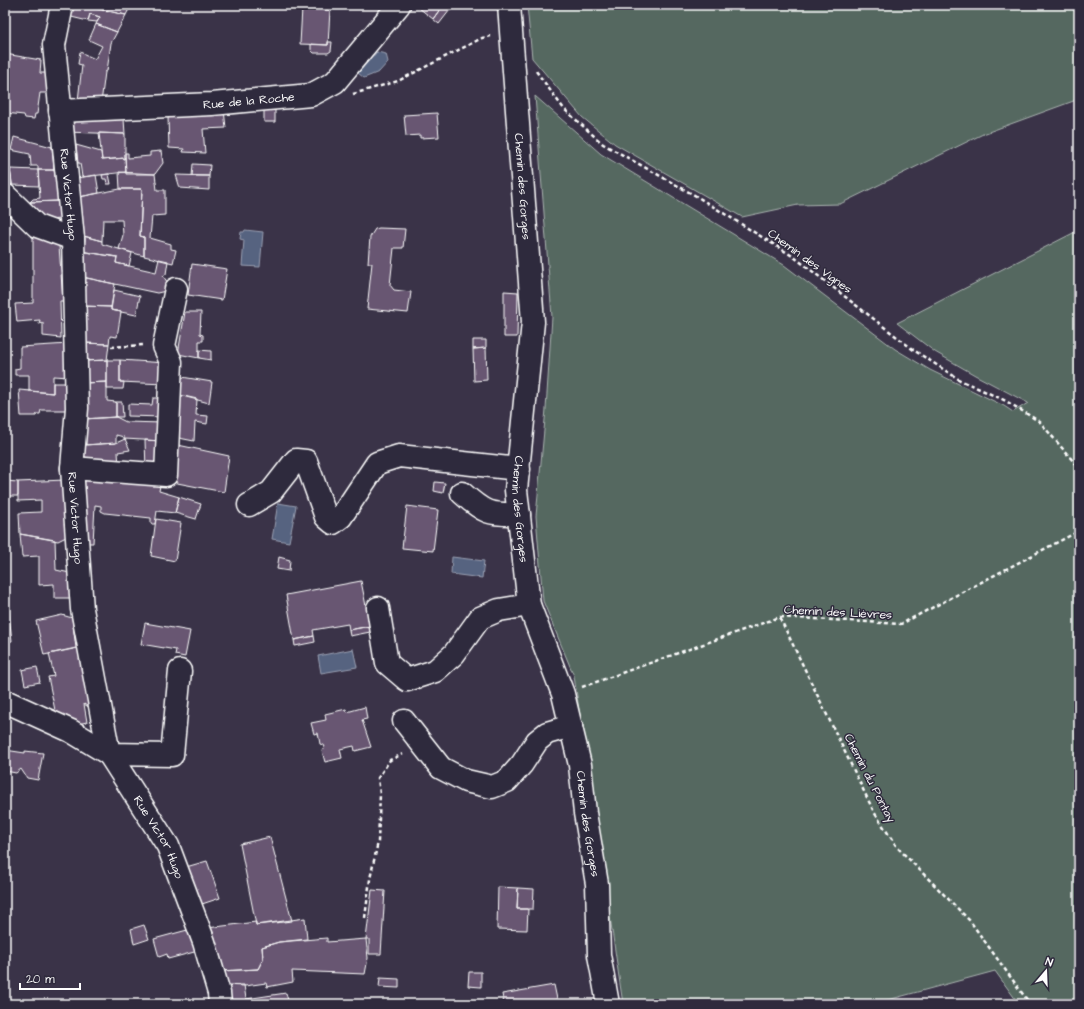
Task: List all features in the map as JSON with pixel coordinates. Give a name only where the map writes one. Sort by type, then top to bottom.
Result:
[{"type":"street","name":"Rue Victor Hugo","points":[[62,5],[54,45],[73,239],[77,408],[72,468],[82,609],[109,754],[168,846],[204,942],[219,992],[220,1004]]},
{"type":"street","name":"Rue de la Roche","points":[[60,111],[212,104],[311,94],[336,82],[399,5]]},
{"type":"street","name":"Chemin des Gorges","points":[[509,5],[533,322],[516,490],[529,606],[563,694],[580,765],[585,813],[597,884],[599,955],[608,1004]]},
{"type":"street","points":[[5,195],[37,226],[73,239]]},
{"type":"street","points":[[72,468],[166,476],[168,354],[176,290]]},
{"type":"street","points":[[249,505],[271,492],[296,460],[306,461],[326,517],[333,523],[341,517],[377,463],[399,456],[518,469]]},
{"type":"street","points":[[462,493],[479,509],[497,515],[519,514]]},
{"type":"street","points":[[378,608],[387,663],[407,680],[435,672],[454,654],[480,618],[499,610],[529,606]]},
{"type":"street","points":[[5,701],[71,731],[109,754],[172,755],[180,671]]},
{"type":"street","points":[[404,721],[441,768],[466,780],[492,787],[507,781],[522,764],[537,741],[547,733],[571,726]]},
{"type":"path","points":[[348,96],[398,81],[482,38],[511,43]]},
{"type":"path","name":"Chemin des Vignes","points":[[511,43],[527,61],[564,109],[603,144],[696,196],[794,258],[915,351],[947,372],[960,380],[1006,401],[1040,422],[1079,468]]},
{"type":"path","points":[[111,346],[135,345],[168,354]]},
{"type":"path","name":"Chemin des Lièvres","points":[[563,694],[780,617],[901,624],[1079,531]]},
{"type":"path","name":"Chemin du Pontay","points":[[780,617],[874,812],[897,847],[970,921],[1030,1004]]},
{"type":"path","points":[[366,918],[370,879],[378,842],[380,794],[378,778],[390,760],[422,744]]},
{"type":"green space","points":[[527,5],[1079,5],[1079,99],[983,134],[840,204],[798,205],[742,217],[615,144],[582,117],[532,58]]},
{"type":"green space","points":[[535,96],[601,154],[784,265],[895,349],[930,370],[1004,406],[1013,412],[1028,403],[935,352],[897,323],[1079,230],[1079,1004],[1019,1004],[995,971],[873,1004],[623,1004],[574,676],[543,601],[536,516],[546,409],[552,317]]},
{"type":"water","points":[[377,52],[386,54],[388,62],[379,72],[364,78],[358,73]]},
{"type":"water","points":[[245,230],[263,232],[260,267],[242,266],[244,240],[240,239],[241,232],[244,232]]},
{"type":"water","points":[[278,503],[296,506],[289,542],[272,539]]},
{"type":"water","points":[[452,557],[484,561],[482,578],[451,574]]},
{"type":"water","points":[[353,649],[357,667],[321,673],[318,656]]},
{"type":"building","points":[[69,5],[81,5],[126,15],[117,32],[96,24],[100,17],[90,14],[88,21],[67,16]]},
{"type":"building","points":[[81,5],[131,5],[126,15]]},
{"type":"building","points":[[421,5],[443,5],[433,19],[419,8]]},
{"type":"building","points":[[443,5],[453,6],[439,24],[433,19]]},
{"type":"building","points":[[302,8],[330,10],[328,45],[300,44]]},
{"type":"building","points":[[90,14],[100,17],[97,22],[88,21]]},
{"type":"building","points":[[96,24],[117,32],[111,43],[101,103],[78,101],[82,65],[78,64],[80,52],[95,59],[102,46],[89,40]]},
{"type":"building","points":[[328,42],[332,42],[331,51],[328,53],[314,53],[311,50],[311,44],[328,45]]},
{"type":"building","points":[[5,54],[41,60],[40,73],[48,73],[49,93],[40,93],[37,114],[35,114],[34,119],[25,118],[24,115],[5,113]]},
{"type":"building","points":[[264,108],[275,108],[275,122],[264,122]]},
{"type":"building","points":[[224,110],[226,128],[203,129],[205,153],[183,152],[184,149],[169,148],[168,117],[201,116],[201,113]]},
{"type":"building","points":[[437,113],[439,137],[420,138],[420,135],[406,136],[404,115]]},
{"type":"building","points":[[86,117],[124,119],[125,134],[65,132],[70,118],[86,121]]},
{"type":"building","points":[[99,133],[125,134],[125,158],[102,160]]},
{"type":"building","points":[[14,137],[52,147],[54,170],[38,170],[38,166],[31,166],[30,154],[11,150]]},
{"type":"building","points":[[76,145],[101,152],[102,160],[125,158],[126,172],[82,177],[80,163],[78,163]]},
{"type":"building","points":[[161,151],[163,163],[155,174],[126,174],[125,153],[128,153],[128,158],[150,156],[150,152]]},
{"type":"building","points":[[193,164],[210,165],[209,176],[192,176]]},
{"type":"building","points":[[5,169],[10,169],[13,189],[5,185]]},
{"type":"building","points":[[10,169],[38,170],[39,186],[12,185]]},
{"type":"building","points":[[38,170],[54,170],[59,201],[30,202],[33,199],[40,198]]},
{"type":"building","points":[[119,172],[155,174],[157,190],[165,190],[165,215],[152,216],[150,238],[171,244],[171,249],[176,250],[173,263],[144,256],[144,237],[140,236],[142,189],[120,189]]},
{"type":"building","points":[[109,174],[111,184],[107,184],[106,179],[103,179],[102,175]]},
{"type":"building","points":[[96,175],[99,193],[74,198],[70,179]]},
{"type":"building","points":[[176,175],[209,176],[209,190],[180,188]]},
{"type":"building","points":[[120,189],[142,189],[140,236],[144,237],[144,256],[119,249],[123,235],[122,220],[103,220],[102,241],[80,235],[74,198]]},
{"type":"building","points":[[59,201],[62,219],[45,220],[30,207],[30,202]]},
{"type":"building","points":[[375,229],[405,229],[403,248],[394,248],[390,285],[394,290],[411,292],[408,313],[367,309],[372,263],[368,263],[370,237]]},
{"type":"building","points":[[33,235],[55,243],[59,246],[63,301],[60,301],[61,338],[43,336],[43,323],[39,324],[40,320],[17,322],[15,304],[33,303]]},
{"type":"building","points":[[80,235],[102,241],[102,244],[132,253],[129,266],[116,263],[117,257],[80,251]]},
{"type":"building","points":[[80,251],[117,257],[116,263],[156,272],[159,259],[168,261],[166,274],[163,276],[168,283],[166,291],[157,293],[82,277]]},
{"type":"building","points":[[192,264],[227,269],[222,300],[188,295]]},
{"type":"building","points":[[82,277],[115,284],[111,307],[83,306]]},
{"type":"building","points":[[114,290],[140,296],[136,315],[111,310]]},
{"type":"building","points":[[504,291],[518,292],[517,337],[504,337]]},
{"type":"building","points":[[83,306],[111,307],[111,310],[121,312],[117,337],[110,336],[109,344],[83,343]]},
{"type":"building","points":[[185,312],[201,312],[200,334],[203,335],[203,341],[199,341],[199,358],[178,354]]},
{"type":"building","points":[[473,340],[486,340],[486,348],[473,349]]},
{"type":"building","points":[[83,343],[109,344],[107,360],[83,361]]},
{"type":"building","points":[[69,344],[70,377],[53,376],[53,393],[29,391],[29,375],[15,375],[15,369],[20,368],[20,347]]},
{"type":"building","points":[[486,348],[487,380],[474,381],[473,349]]},
{"type":"building","points":[[199,350],[211,351],[211,360],[199,358]]},
{"type":"building","points":[[107,360],[107,382],[83,383],[83,361]]},
{"type":"building","points":[[107,360],[120,360],[120,382],[124,382],[123,389],[107,389]]},
{"type":"building","points":[[120,360],[166,363],[164,384],[120,382]]},
{"type":"building","points":[[176,376],[212,382],[209,403],[175,394]]},
{"type":"building","points":[[107,382],[107,401],[116,402],[116,417],[84,419],[83,383]]},
{"type":"building","points":[[53,383],[70,383],[68,410],[41,410],[40,414],[37,414],[36,416],[21,416],[19,390],[53,393]]},
{"type":"building","points":[[175,394],[197,399],[196,415],[208,416],[207,424],[195,422],[194,441],[179,438],[174,430]]},
{"type":"building","points":[[153,398],[164,398],[163,417],[128,416],[128,404],[152,405]]},
{"type":"building","points":[[116,402],[122,402],[123,417],[116,417]]},
{"type":"building","points":[[116,417],[126,422],[163,423],[162,441],[124,439],[124,437],[116,435],[116,443],[84,445],[84,419]]},
{"type":"building","points":[[125,439],[130,450],[118,452],[119,467],[84,464],[84,445],[116,443]]},
{"type":"building","points":[[145,440],[162,441],[161,465],[146,470]]},
{"type":"building","points":[[178,445],[229,456],[224,492],[172,482]]},
{"type":"building","points":[[78,472],[161,480],[159,491],[179,497],[175,513],[157,511],[155,524],[151,524],[151,518],[105,513],[101,511],[101,506],[95,505],[93,543],[81,543]]},
{"type":"building","points":[[65,480],[68,536],[58,541],[20,534],[19,513],[41,512],[41,500],[18,501],[18,482]]},
{"type":"building","points":[[5,481],[18,482],[18,496],[5,496]]},
{"type":"building","points":[[435,482],[445,483],[443,493],[434,491]]},
{"type":"building","points":[[179,497],[201,504],[196,519],[175,513]]},
{"type":"building","points":[[407,506],[438,510],[433,551],[402,548]]},
{"type":"building","points":[[156,519],[181,523],[175,561],[151,556]]},
{"type":"building","points":[[20,534],[55,540],[56,570],[70,573],[71,598],[54,598],[54,584],[39,585],[39,556],[22,557]]},
{"type":"building","points":[[279,557],[290,560],[289,571],[277,569]]},
{"type":"building","points":[[361,581],[370,626],[349,630],[348,624],[313,630],[314,636],[294,640],[286,595]]},
{"type":"building","points":[[8,605],[12,641],[5,642],[5,606]]},
{"type":"building","points":[[62,615],[72,618],[76,648],[44,655],[36,621]]},
{"type":"building","points":[[145,623],[190,631],[185,657],[175,655],[176,650],[141,644]]},
{"type":"building","points":[[370,626],[370,632],[350,636],[349,630]]},
{"type":"building","points":[[314,636],[315,642],[295,646],[294,640]]},
{"type":"building","points":[[78,648],[93,710],[84,704],[87,722],[73,725],[56,715],[48,677],[54,676],[49,654]]},
{"type":"building","points":[[37,667],[40,682],[25,685],[22,670]]},
{"type":"building","points":[[365,707],[367,719],[362,720],[371,747],[355,751],[354,746],[340,749],[342,758],[325,762],[322,751],[325,746],[320,744],[318,733],[314,734],[311,723],[326,720],[325,714],[346,709],[347,712]]},
{"type":"building","points":[[5,750],[25,753],[25,751],[43,753],[38,780],[27,778],[21,769],[16,773],[5,771]]},
{"type":"building","points":[[270,837],[292,921],[256,925],[240,844]]},
{"type":"building","points":[[207,861],[220,898],[199,905],[186,867]]},
{"type":"building","points":[[498,887],[518,888],[517,909],[528,909],[527,930],[497,929]]},
{"type":"building","points":[[518,888],[534,889],[533,909],[517,909]]},
{"type":"building","points":[[372,890],[385,891],[381,954],[369,954],[369,939],[366,939]]},
{"type":"building","points":[[305,918],[307,939],[279,942],[262,947],[263,959],[258,969],[221,971],[207,928],[256,922],[256,925]]},
{"type":"building","points":[[144,925],[149,939],[134,944],[131,929]]},
{"type":"building","points":[[191,929],[198,951],[168,959],[167,954],[159,957],[154,939]]},
{"type":"building","points":[[327,938],[327,942],[366,939],[368,958],[365,974],[292,971],[293,982],[267,987],[266,983],[245,986],[223,985],[221,971],[258,969],[263,959],[262,947],[279,942]]},
{"type":"building","points":[[469,972],[481,972],[481,987],[468,986]]},
{"type":"building","points":[[380,978],[399,979],[399,988],[379,987]]},
{"type":"building","points":[[223,985],[244,985],[246,999],[286,993],[289,1004],[226,1004]]},
{"type":"building","points":[[554,985],[558,1004],[504,1004],[502,994]]}]
